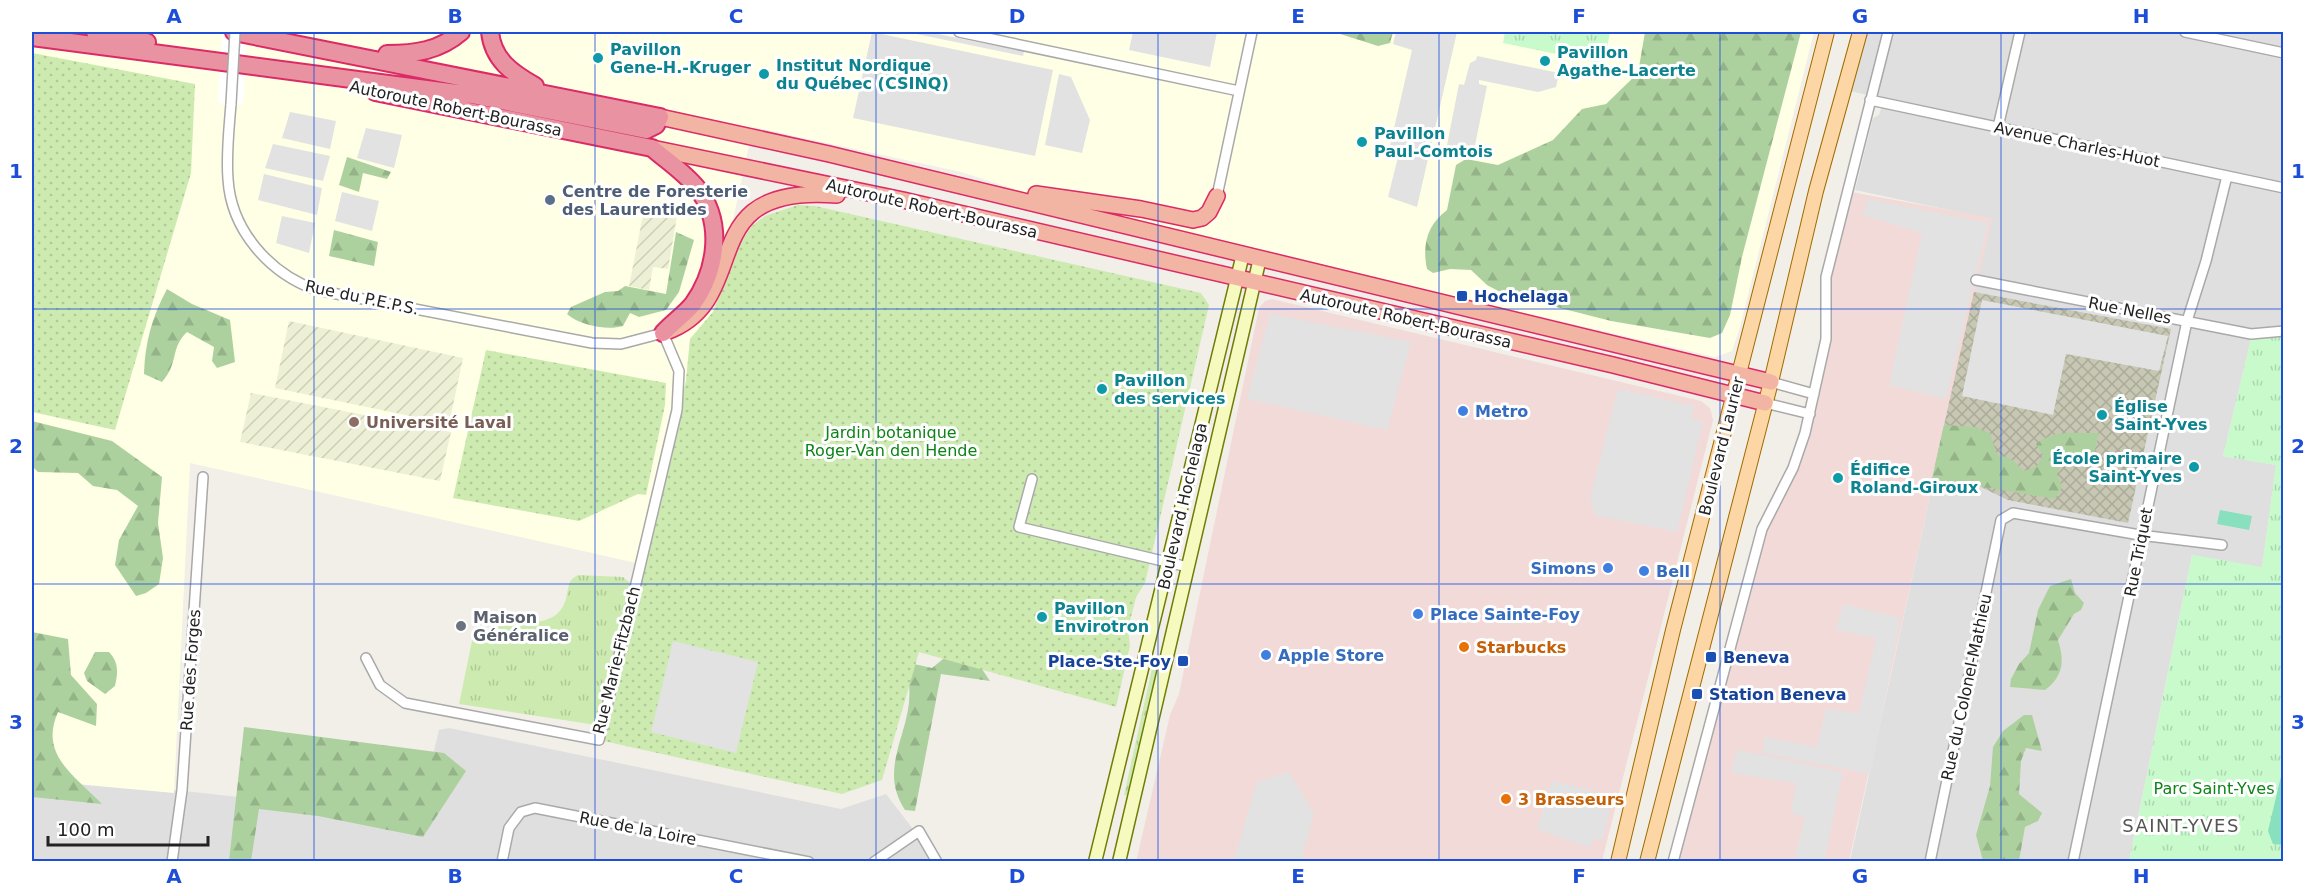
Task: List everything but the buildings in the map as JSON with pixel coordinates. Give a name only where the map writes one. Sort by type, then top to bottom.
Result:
[{"type":"highway","name":"Autoroute Robert-Bourassa","points":[[95,32],[402,98],[903,200],[1613,365],[1765,403]]},
{"type":"highway","name":"Autoroute Robert-Bourassa","points":[[235,32],[660,117],[897,170],[1771,382]]},
{"type":"highway","points":[[334,50],[382,54],[421,52],[440,46],[461,32]]},
{"type":"highway","points":[[490,32],[495,52],[506,67],[549,94]]},
{"type":"highway","points":[[32,37],[472,95],[646,130],[656,125],[660,117]]},
{"type":"highway","points":[[652,148],[697,188],[710,210],[714,226],[714,252],[707,277],[691,306],[663,333]]},
{"type":"highway","points":[[897,170],[980,182],[1074,201],[1142,209],[1193,220],[1202,218],[1209,212],[1217,196]]},
{"type":"highway","points":[[663,333],[684,325],[697,313],[713,289],[734,235],[754,210],[792,194],[813,193],[903,200]]},
{"type":"main road","name":"Boulevard Laurier","points":[[1618,861],[1673,630],[1827,32]]},
{"type":"main road","name":"Boulevard Laurier","points":[[1647,861],[1771,382],[1816,191],[1860,32]]},
{"type":"main road","name":"Boulevard Hochelaga","points":[[1095,861],[1242,254]]},
{"type":"main road","name":"Boulevard Hochelaga","points":[[1119,861],[1260,258]]},
{"type":"street","name":"Rue du P.E.P.S.","points":[[235,32],[228,179],[239,221],[265,258],[301,285],[316,290],[592,343],[621,344],[663,333]]},
{"type":"street","points":[[959,32],[1239,91]]},
{"type":"street","points":[[1217,196],[1252,32]]},
{"type":"street","points":[[1673,861],[1762,529],[1793,468],[1810,414],[1826,339],[1826,277],[1888,32]]},
{"type":"street","points":[[1998,127],[2020,32]]},
{"type":"street","points":[[2184,32],[2283,53]]},
{"type":"street","name":"Avenue Charles-Huot","points":[[1870,100],[2283,188]]},
{"type":"street","name":"Rue Triquet","points":[[2074,861],[2140,535],[2187,321],[2206,261],[2227,176]]},
{"type":"street","name":"Rue Nelles","points":[[1976,280],[2251,334],[2283,331]]},
{"type":"street","name":"Rue Marie-Fitzbach","points":[[366,658],[380,685],[405,703],[599,740],[677,410],[679,371],[663,333]]},
{"type":"street","name":"Boulevard Laurier","points":[[1771,382],[1814,394]]},
{"type":"street","name":"Boulevard Laurier","points":[[1765,403],[1810,414]]},
{"type":"street","name":"Rue des Forges","points":[[172,861],[182,790],[203,477]]},
{"type":"street","points":[[1032,479],[1019,527],[1188,567]]},
{"type":"street","name":"Rue du Colonel-Mathieu","points":[[1930,861],[2001,520],[2013,513],[2140,535]]},
{"type":"street","points":[[2140,535],[2222,545]]},
{"type":"street","name":"Rue de la Loire","points":[[502,861],[509,828],[520,812],[535,808],[809,861]]},
{"type":"street","points":[[874,861],[919,831],[938,861]]},
{"type":"shaded area","name":"Université Laval","points":[[32,32],[1814,32],[1740,327],[1732,351],[1715,357],[1088,212],[961,172],[753,127],[713,312],[690,339],[686,381],[641,564],[190,463],[174,793],[32,780]]},
{"type":"shaded area","points":[[872,32],[1053,70],[1035,156],[853,118]]},
{"type":"shaded area","points":[[907,32],[928,32],[1024,51],[1023,56]]},
{"type":"shaded area","points":[[1133,32],[1217,32],[1210,67],[1129,50]]},
{"type":"shaded area","points":[[1396,32],[1457,32],[1417,207],[1388,197],[1399,153],[1389,150],[1412,50],[1393,44]]},
{"type":"shaded area","points":[[1860,32],[2283,32],[2283,337],[2251,339],[2223,456],[2276,465],[2262,568],[2192,555],[2129,861],[1850,861],[1991,219],[1855,190],[1873,118],[1879,115],[1884,99],[1846,90]]},
{"type":"shaded area","points":[[1477,56],[1559,73],[1556,87],[1538,92],[1479,80],[1479,84],[1487,86],[1473,155],[1446,150],[1459,84],[1464,85],[1470,63],[1476,60]]},
{"type":"shaded area","points":[[1059,74],[1071,77],[1090,120],[1082,153],[1045,145]]},
{"type":"shaded area","points":[[290,112],[336,121],[330,149],[282,138]]},
{"type":"shaded area","points":[[366,128],[402,135],[394,168],[357,158]]},
{"type":"shaded area","points":[[273,144],[330,156],[323,181],[265,168]]},
{"type":"shaded area","points":[[264,174],[322,188],[317,215],[258,200]]},
{"type":"shaded area","points":[[1846,191],[1992,218],[1849,861],[1673,862],[1762,529],[1786,482],[1823,357],[1825,292]]},
{"type":"shaded area","points":[[342,192],[379,201],[372,231],[335,221]]},
{"type":"shaded area","points":[[1868,199],[1988,223],[1946,399],[1889,385],[1922,233],[1863,215]]},
{"type":"shaded area","points":[[644,210],[677,216],[668,269],[653,267],[649,290],[629,286]]},
{"type":"shaded area","points":[[282,216],[315,223],[309,253],[276,243]]},
{"type":"shaded area","points":[[1974,292],[2171,329],[2128,523],[2008,500],[1935,465]]},
{"type":"shaded area","points":[[1272,299],[1701,401],[1710,408],[1713,420],[1602,861],[1136,862],[1170,715],[1179,694],[1259,308],[1265,301]]},
{"type":"shaded area","points":[[1982,300],[2168,336],[2159,371],[2066,354],[2053,415],[1962,396]]},
{"type":"shaded area","points":[[1270,314],[1411,342],[1387,430],[1247,399]]},
{"type":"shaded area","points":[[289,321],[463,358],[449,424],[275,388]]},
{"type":"shaded area","points":[[1618,389],[1694,406],[1691,418],[1703,422],[1677,532],[1595,515],[1590,498]]},
{"type":"shaded area","points":[[251,393],[451,432],[440,481],[240,442]]},
{"type":"shaded area","points":[[1843,604],[1900,618],[1871,774],[1762,753],[1765,737],[1817,747],[1826,709],[1859,713],[1876,638],[1836,630]]},
{"type":"shaded area","points":[[673,641],[758,662],[736,753],[651,732]]},
{"type":"shaded area","points":[[449,728],[841,809],[886,794],[916,833],[931,861],[32,862],[32,774],[418,817],[439,730]]},
{"type":"shaded area","points":[[1737,750],[1843,772],[1824,861],[1795,857],[1805,817],[1791,813],[1796,783],[1731,773]]},
{"type":"shaded area","points":[[1289,772],[1314,814],[1301,861],[1234,861],[1257,782]]},
{"type":"shaded area","points":[[1552,781],[1605,794],[1602,808],[1610,810],[1602,841],[1593,839],[1590,848],[1537,829]]},
{"type":"green space","points":[[1334,32],[1393,32],[1390,43],[1378,46]]},
{"type":"green space","points":[[1505,32],[1610,32],[1604,64],[1503,43]]},
{"type":"green space","points":[[1645,32],[1801,32],[1742,257],[1730,315],[1722,333],[1710,338],[1611,321],[1502,293],[1487,285],[1471,270],[1450,269],[1433,273],[1427,269],[1425,252],[1428,236],[1435,222],[1447,210],[1456,165],[1466,159],[1498,165],[1553,140],[1582,109],[1606,104],[1638,73]]},
{"type":"green space","points":[[32,53],[195,84],[191,173],[115,430],[32,412]]},
{"type":"green space","points":[[347,157],[391,172],[387,179],[363,173],[359,192],[339,185]]},
{"type":"green space","name":"Jardin botanique Roger-Van den Hende","points":[[798,205],[815,206],[1201,293],[1209,305],[1145,583],[1136,597],[1128,629],[1130,646],[1116,707],[919,652],[882,780],[842,794],[599,740],[686,381],[690,339],[713,312],[741,242],[752,226],[765,216]]},
{"type":"green space","points":[[334,230],[378,242],[374,266],[329,256]]},
{"type":"green space","points":[[676,232],[694,240],[679,292],[666,310],[639,317],[630,313],[623,326],[609,328],[586,324],[567,314],[571,307],[605,292],[618,291],[625,286],[666,294]]},
{"type":"green space","points":[[167,289],[192,304],[230,320],[235,362],[217,368],[212,361],[214,347],[187,332],[178,344],[171,368],[162,382],[144,374],[150,330]]},
{"type":"green space","name":"Parc Saint-Yves","points":[[2283,337],[2283,861],[2129,862],[2192,555],[2262,567],[2276,465],[2223,456],[2251,339]]},
{"type":"green space","points":[[486,350],[666,383],[665,405],[646,495],[638,494],[579,521],[453,498]]},
{"type":"green space","points":[[32,421],[112,441],[162,477],[158,523],[163,558],[159,584],[146,593],[136,596],[115,565],[119,540],[138,506],[117,490],[93,486],[78,473],[38,472],[32,466]]},
{"type":"green space","points":[[1944,425],[1976,427],[1990,433],[1997,455],[2010,458],[2024,471],[2037,466],[2043,455],[2036,444],[2043,439],[2066,433],[2099,433],[2092,461],[2063,463],[2057,474],[2062,487],[2055,499],[1979,486],[1931,483]]},
{"type":"green space","points":[[2220,510],[2252,516],[2249,530],[2217,524]]},
{"type":"green space","points":[[578,575],[623,577],[630,583],[596,725],[459,704],[473,636],[486,638],[495,619],[538,622],[557,614],[563,606],[572,579]]},
{"type":"green space","points":[[2071,579],[2075,593],[2084,603],[2081,610],[2074,614],[2058,640],[2062,662],[2059,674],[2045,690],[2010,687],[2011,679],[2019,664],[2029,653],[2038,610],[2050,586]]},
{"type":"green space","points":[[32,632],[68,639],[71,675],[97,704],[96,726],[58,712],[53,727],[53,740],[62,763],[102,804],[32,797]]},
{"type":"green space","points":[[779,634],[932,668],[948,655],[980,666],[990,681],[941,674],[915,811],[905,810],[897,794],[894,778],[895,763],[909,702],[909,685]]},
{"type":"green space","points":[[95,652],[109,652],[116,664],[115,686],[105,694],[87,681],[84,673]]},
{"type":"green space","points":[[1153,664],[1160,666],[1130,796],[1124,795]]},
{"type":"green space","points":[[2024,715],[2032,715],[2042,751],[2026,748],[2021,761],[2019,794],[2042,813],[2038,821],[2025,827],[2019,861],[1983,861],[1976,835],[1990,786],[1993,747],[2003,731]]},
{"type":"green space","points":[[244,727],[444,753],[466,771],[423,837],[318,816],[259,809],[251,861],[229,861]]},
{"type":"green space","points":[[2283,768],[2283,845],[2273,844],[2268,831]]},
{"type":"pier","points":[[222,32],[247,32],[243,105],[218,103]]},
{"type":"place","name":"Pavillon Gene-H.-Kruger","points":[[598,58]]},
{"type":"place","name":"Pavillon Agathe-Lacerte","points":[[1545,61]]},
{"type":"place","name":"Institut Nordique du Québec (CSINQ)","points":[[764,74]]},
{"type":"place","name":"Pavillon Paul-Comtois","points":[[1362,142]]},
{"type":"place","name":"Centre de Foresterie des Laurentides","points":[[550,200]]},
{"type":"place","name":"Hochelaga","points":[[1462,296]]},
{"type":"place","name":"Pavillon des services","points":[[1102,389]]},
{"type":"place","name":"Metro","points":[[1463,411]]},
{"type":"place","name":"Église Saint-Yves","points":[[2102,415]]},
{"type":"place","name":"Université Laval","points":[[354,422]]},
{"type":"place","name":"École primaire Saint-Yves","points":[[2194,467]]},
{"type":"place","name":"Édifice Roland-Giroux","points":[[1838,478]]},
{"type":"place","name":"Simons","points":[[1608,568]]},
{"type":"place","name":"Bell","points":[[1644,571]]},
{"type":"place","name":"Place Sainte-Foy","points":[[1418,614]]},
{"type":"place","name":"Pavillon Envirotron","points":[[1042,617]]},
{"type":"place","name":"Maison Généralice","points":[[461,626]]},
{"type":"place","name":"Starbucks","points":[[1464,647]]},
{"type":"place","name":"Apple Store","points":[[1266,655]]},
{"type":"place","name":"Beneva","points":[[1711,657]]},
{"type":"place","name":"Place-Ste-Foy","points":[[1183,661]]},
{"type":"place","name":"Station Beneva","points":[[1697,694]]},
{"type":"place","name":"3 Brasseurs","points":[[1506,799]]},
{"type":"district","name":"SAINT-YVES","points":[[2181,826]]}]
